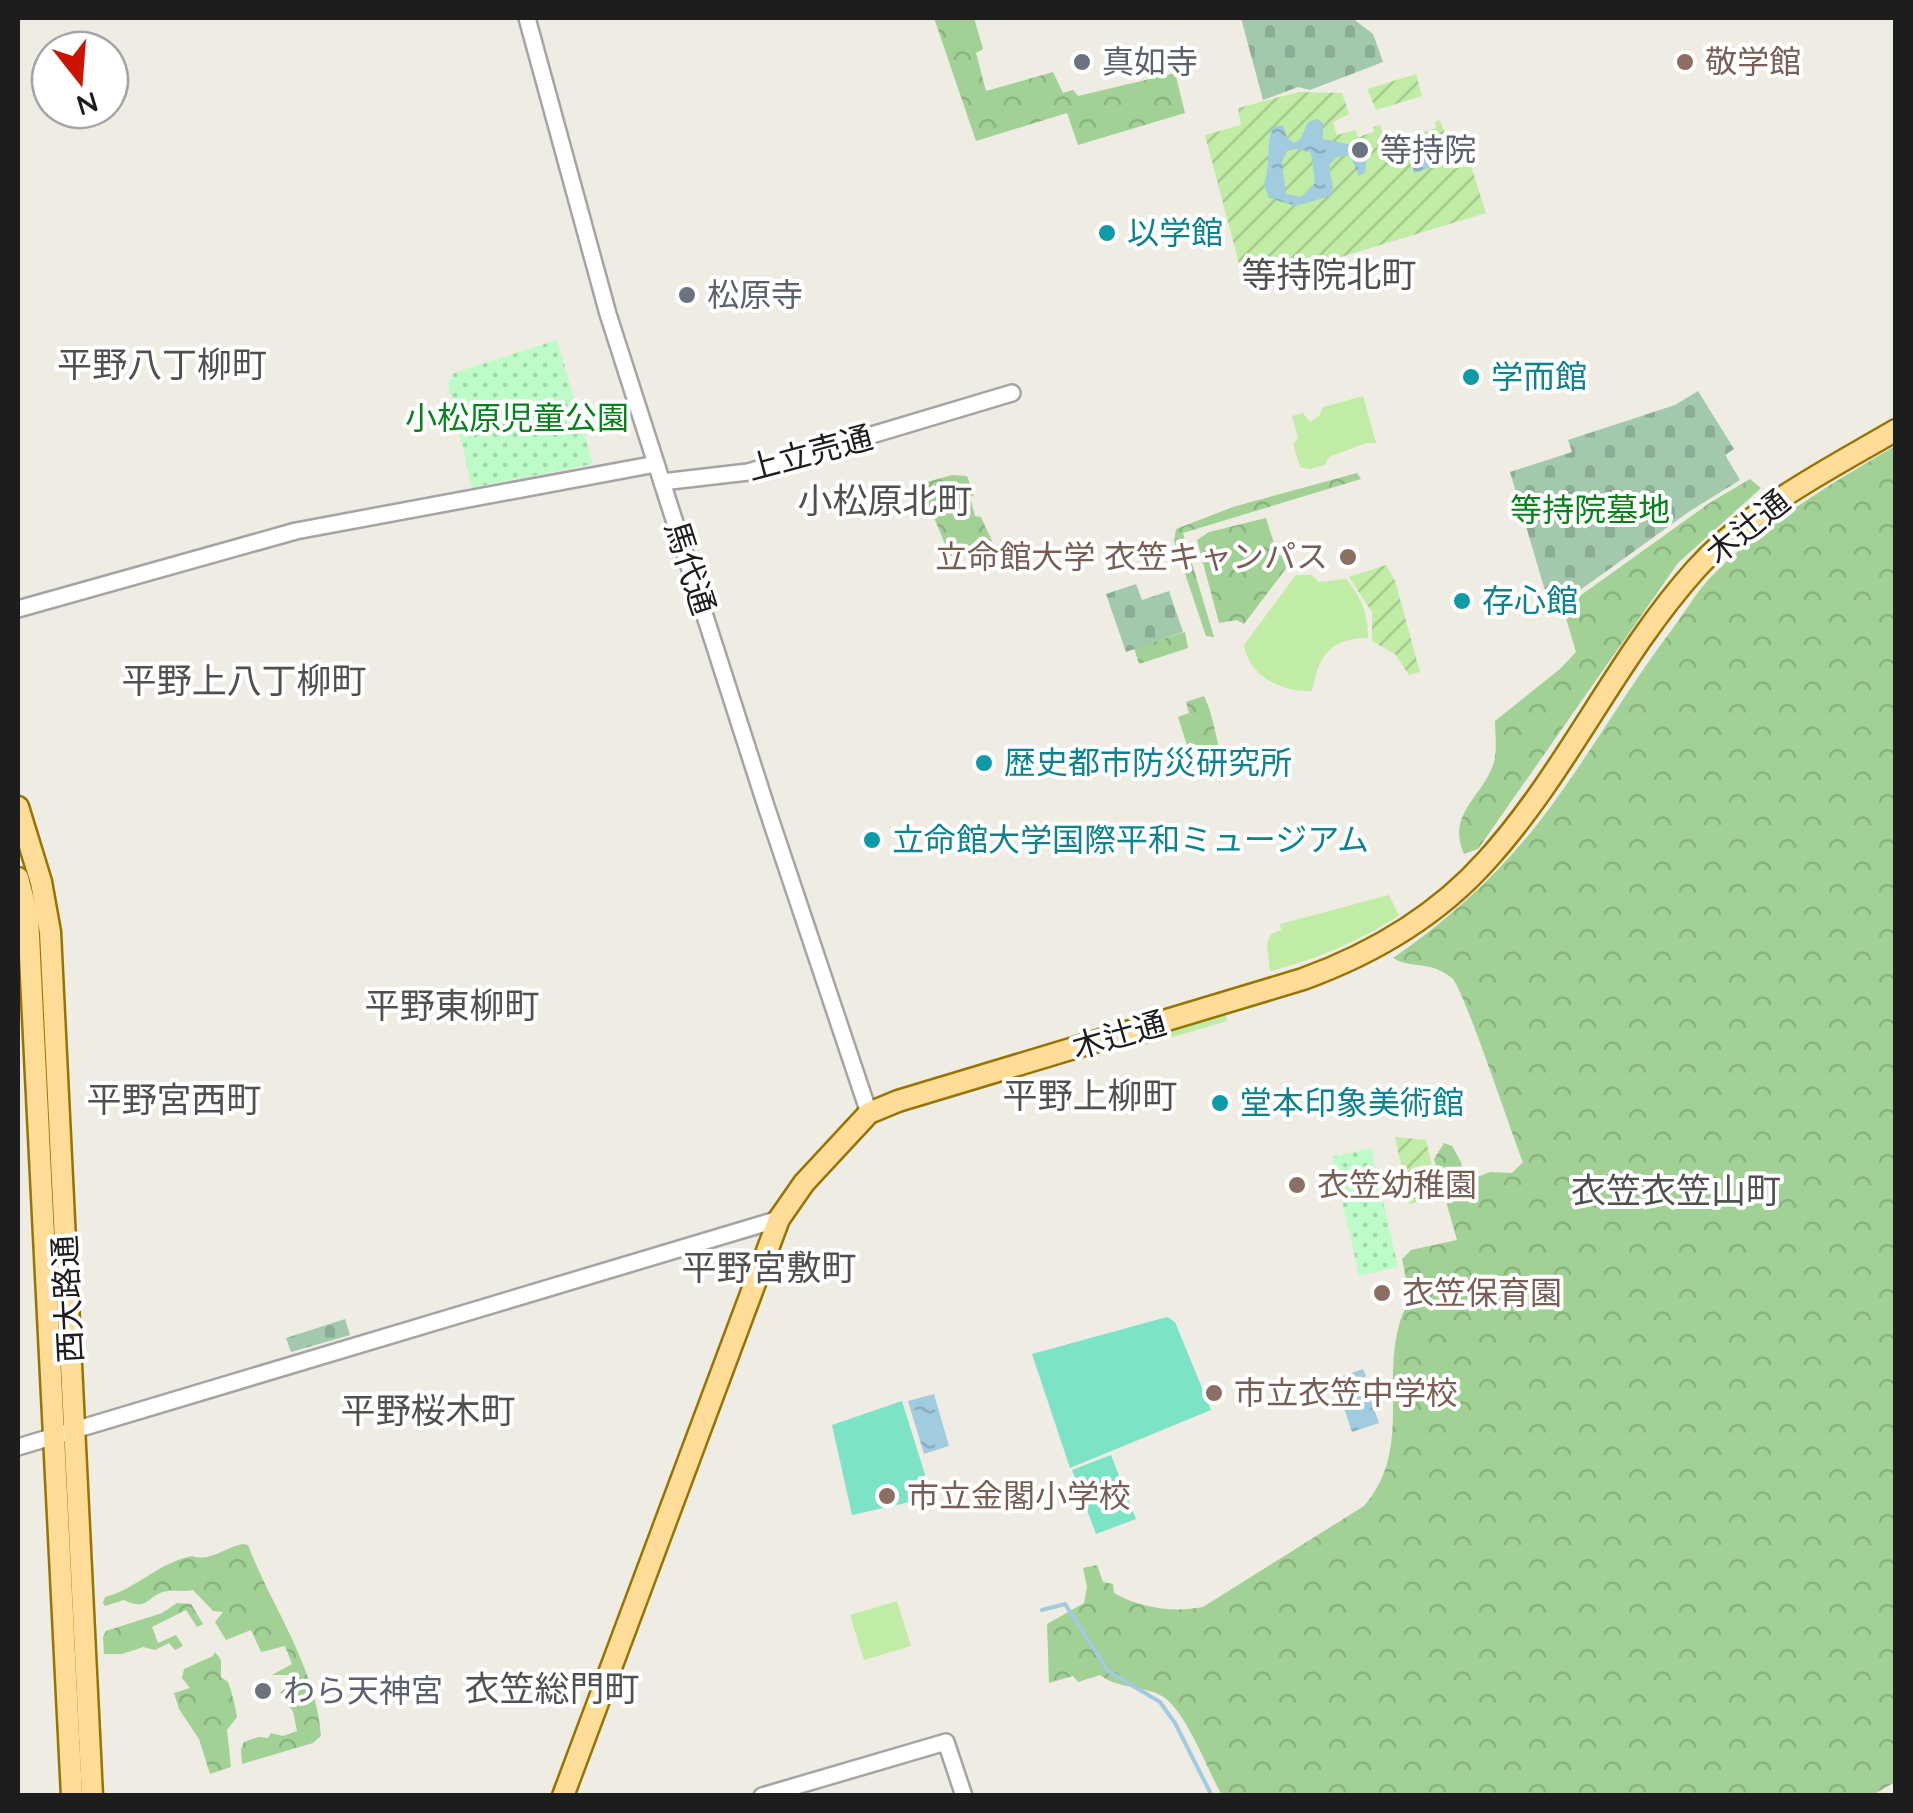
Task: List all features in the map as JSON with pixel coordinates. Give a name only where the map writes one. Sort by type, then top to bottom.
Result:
[{"type":"main road","name":"木辻通","points":[[563,1796],[779,1219],[804,1184],[870,1113],[932,1089],[1302,979],[1364,954],[1408,927],[1458,889],[1501,844],[1659,616],[1714,550],[1783,496],[1896,430]]},
{"type":"main road","name":"西大路通","points":[[18,807],[41,882],[50,932],[72,1796]]},
{"type":"main road","name":"西大路通","points":[[18,878],[28,916],[64,1433],[77,1542],[92,1796]]},
{"type":"street","name":"馬代通","points":[[527,18],[608,314],[826,989],[870,1113]]},
{"type":"street","name":"上立売通","points":[[662,482],[748,472],[1012,393]]},
{"type":"street","points":[[18,609],[296,531],[656,464]]},
{"type":"street","points":[[18,1446],[779,1219]]},
{"type":"street","points":[[762,1796],[946,1742],[964,1796]]},
{"type":"green space","points":[[934,18],[974,18],[983,49],[976,53],[986,91],[1053,72],[1063,93],[1073,90],[1078,96],[1175,73],[1185,113],[1078,145],[1067,113],[976,141]]},
{"type":"green space","points":[[1241,18],[1352,18],[1373,34],[1383,62],[1310,90],[1298,87],[1263,100]]},
{"type":"green space","points":[[1416,74],[1422,96],[1376,110],[1367,89]]},
{"type":"green space","points":[[1299,92],[1342,93],[1349,114],[1333,122],[1337,135],[1355,130],[1358,137],[1374,132],[1373,127],[1380,125],[1387,144],[1436,128],[1435,122],[1440,120],[1457,168],[1471,166],[1486,213],[1245,286],[1205,135],[1241,125],[1238,108]]},
{"type":"green space","name":"小松原児童公園","points":[[557,340],[593,464],[472,488],[448,383],[454,373]]},
{"type":"green space","name":"等持院墓地","points":[[1698,391],[1734,449],[1725,455],[1740,480],[1690,511],[1551,611],[1510,472],[1572,452],[1568,440],[1675,405]]},
{"type":"green space","points":[[1363,396],[1376,443],[1329,457],[1325,465],[1300,467],[1293,444],[1298,438],[1292,416],[1303,413],[1310,422],[1323,407]]},
{"type":"green space","points":[[1895,446],[1895,1782],[1871,1796],[1222,1795],[1187,1725],[1160,1695],[1100,1675],[1078,1682],[1073,1676],[1049,1683],[1047,1624],[1084,1603],[1087,1587],[1083,1568],[1097,1565],[1103,1582],[1113,1584],[1114,1593],[1146,1606],[1203,1607],[1364,1506],[1380,1482],[1389,1457],[1394,1351],[1399,1324],[1410,1298],[1402,1259],[1411,1250],[1457,1240],[1434,1159],[1444,1143],[1452,1146],[1461,1162],[1465,1182],[1490,1172],[1512,1173],[1523,1162],[1458,987],[1444,972],[1393,958],[1474,894],[1527,837],[1709,579],[1774,523]]},
{"type":"green space","points":[[1357,473],[1361,479],[1183,533],[1214,637],[1206,636],[1174,541],[1176,529],[1233,507]]},
{"type":"green space","points":[[952,475],[967,476],[974,495],[970,497],[975,516],[981,517],[992,541],[950,556],[920,484]]},
{"type":"green space","points":[[1750,479],[1761,488],[1678,563],[1478,849],[1464,854],[1459,829],[1494,763],[1495,721],[1576,652],[1563,608],[1711,502]]},
{"type":"green space","points":[[1266,518],[1277,553],[1291,562],[1244,624],[1237,620],[1219,623],[1197,540],[1209,532]]},
{"type":"green space","points":[[1386,565],[1395,581],[1420,672],[1409,675],[1395,654],[1372,641],[1372,612],[1349,577]]},
{"type":"green space","points":[[1296,575],[1311,575],[1319,582],[1346,579],[1360,600],[1367,621],[1368,638],[1344,642],[1328,651],[1312,691],[1289,689],[1260,674],[1244,645]]},
{"type":"green space","points":[[1136,584],[1142,600],[1169,591],[1183,632],[1126,652],[1106,594]]},
{"type":"green space","points":[[1185,632],[1188,648],[1139,664],[1134,648]]},
{"type":"green space","points":[[1204,696],[1222,758],[1193,764],[1178,717],[1189,713],[1186,702]]},
{"type":"green space","points":[[1389,895],[1399,916],[1336,949],[1270,971],[1267,944],[1271,934],[1281,930],[1280,924]]},
{"type":"green space","points":[[1225,1014],[1227,1021],[1146,1045],[1142,1040]]},
{"type":"green space","points":[[1395,1137],[1426,1140],[1439,1197],[1409,1204]]},
{"type":"green space","points":[[1371,1148],[1398,1267],[1359,1276],[1332,1157]]},
{"type":"green space","points":[[1167,1317],[1175,1322],[1211,1410],[1070,1468],[1032,1354]]},
{"type":"green space","points":[[345,1319],[350,1335],[291,1352],[286,1338]]},
{"type":"green space","points":[[902,1401],[932,1497],[852,1515],[832,1425]]},
{"type":"green space","points":[[1111,1455],[1136,1519],[1096,1534],[1072,1470]]},
{"type":"green space","points":[[248,1545],[302,1662],[321,1736],[313,1743],[242,1764],[244,1742],[268,1738],[271,1733],[283,1736],[297,1731],[293,1712],[280,1692],[291,1685],[288,1675],[272,1675],[292,1664],[285,1646],[261,1652],[251,1630],[226,1640],[215,1622],[223,1612],[213,1611],[193,1590],[161,1592],[139,1604],[124,1600],[105,1606],[103,1603],[105,1597],[168,1564],[192,1556],[210,1556]]},
{"type":"green space","points":[[897,1601],[911,1646],[864,1660],[850,1615]]},
{"type":"green space","points":[[177,1603],[191,1604],[203,1624],[197,1627],[186,1610],[152,1627],[158,1643],[176,1635],[183,1646],[175,1650],[169,1643],[155,1650],[143,1647],[122,1654],[104,1654],[106,1631],[162,1613]]},
{"type":"green space","points":[[215,1652],[221,1660],[221,1677],[228,1682],[237,1717],[227,1730],[231,1767],[210,1774],[199,1739],[179,1709],[174,1693],[190,1688],[182,1678],[184,1669]]},
{"type":"water","points":[[1317,119],[1323,123],[1323,139],[1362,147],[1367,155],[1365,173],[1359,176],[1350,155],[1337,157],[1329,165],[1333,189],[1330,196],[1296,206],[1269,198],[1264,185],[1273,127],[1283,125],[1287,138],[1294,143],[1301,138],[1308,122]],"holes":[[[1287,151],[1311,153],[1315,183],[1302,197],[1286,194],[1282,162]]]},
{"type":"water","points":[[1436,135],[1446,149],[1447,162],[1414,173],[1408,149]]},
{"type":"water","points":[[1363,1369],[1379,1423],[1352,1432],[1334,1379]]},
{"type":"water","points":[[934,1394],[949,1446],[924,1454],[908,1401]]},
{"type":"waterway","points":[[1042,1610],[1065,1604],[1108,1671],[1160,1702],[1212,1796]]},
{"type":"place","name":"真如寺","points":[[1082,62]]},
{"type":"place","name":"敬学館","points":[[1685,62]]},
{"type":"place","name":"等持院","points":[[1360,150]]},
{"type":"place","name":"以学館","points":[[1107,233]]},
{"type":"place","name":"松原寺","points":[[687,295]]},
{"type":"place","name":"学而館","points":[[1471,377]]},
{"type":"place","name":"立命館大学 衣笠キャンパス","points":[[1348,557]]},
{"type":"place","name":"存心館","points":[[1462,601]]},
{"type":"place","name":"歴史都市防災研究所","points":[[984,763]]},
{"type":"place","name":"立命館大学国際平和ミュージアム","points":[[872,840]]},
{"type":"place","name":"堂本印象美術館","points":[[1220,1103]]},
{"type":"place","name":"衣笠幼稚園","points":[[1297,1185]]},
{"type":"place","name":"衣笠保育園","points":[[1382,1293]]},
{"type":"place","name":"市立衣笠中学校","points":[[1214,1393]]},
{"type":"place","name":"市立金閣小学校","points":[[887,1496]]},
{"type":"place","name":"わら天神宮","points":[[263,1691]]},
{"type":"district","name":"等持院北町","points":[[1329,275]]},
{"type":"district","name":"平野八丁柳町","points":[[162,365]]},
{"type":"district","name":"小松原北町","points":[[885,501]]},
{"type":"district","name":"平野上八丁柳町","points":[[244,681]]},
{"type":"district","name":"平野東柳町","points":[[452,1006]]},
{"type":"district","name":"平野上柳町","points":[[1090,1096]]},
{"type":"district","name":"平野宮西町","points":[[174,1100]]},
{"type":"district","name":"衣笠衣笠山町","points":[[1676,1191]]},
{"type":"district","name":"平野宮敷町","points":[[769,1268]]},
{"type":"district","name":"平野桜木町","points":[[428,1411]]},
{"type":"district","name":"衣笠総門町","points":[[552,1689]]}]
